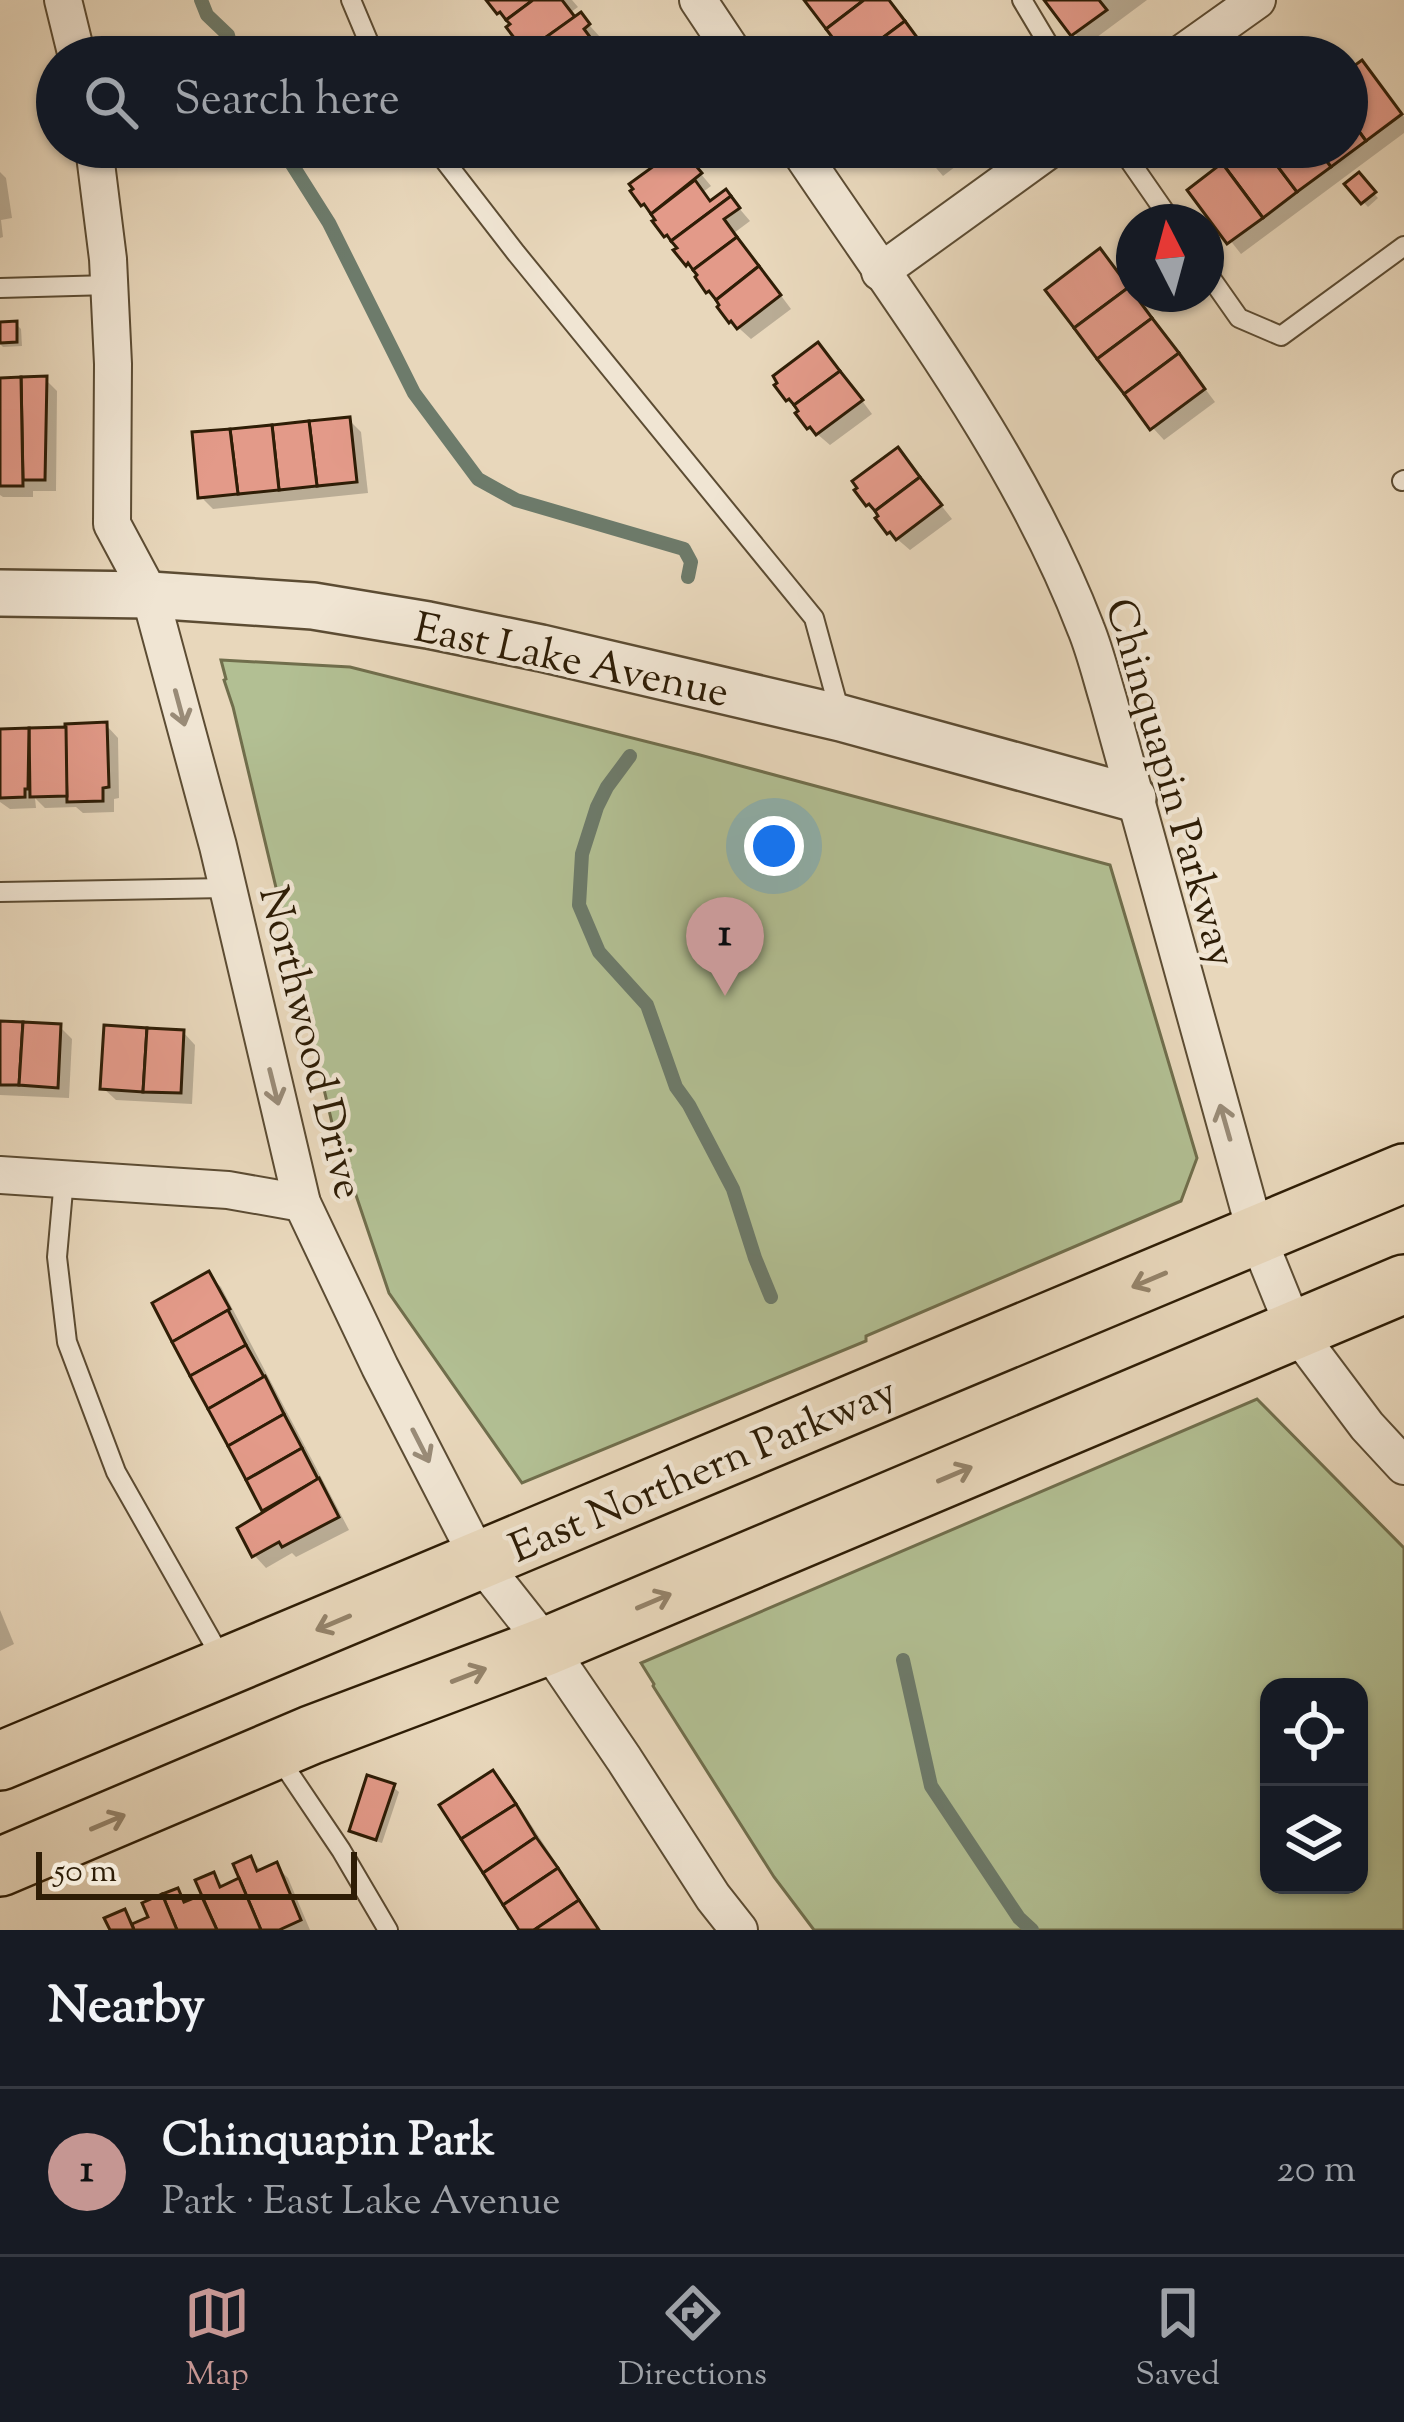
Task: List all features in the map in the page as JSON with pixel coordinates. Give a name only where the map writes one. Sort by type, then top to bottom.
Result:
[{"type":"main road","name":"East Northern Parkway","points":[[0,1761],[1404,1173]]},
{"type":"main road","points":[[0,1868],[274,1750],[547,1646],[1404,1284]]},
{"type":"street","points":[[63,0],[72,36]]},
{"type":"street","points":[[698,0],[722,36]]},
{"type":"street","points":[[1206,36],[1257,0]]},
{"type":"street","name":"Northwood Drive","points":[[97,168],[110,286],[112,524],[150,595],[218,846],[302,1203],[480,1561],[547,1646],[712,1897],[739,1930]]},
{"type":"street","name":"Chinquapin Parkway","points":[[810,168],[933,348],[1012,476],[1059,568],[1087,630],[1256,1234],[1295,1330],[1367,1426],[1404,1466]]},
{"type":"street","points":[[880,272],[1024,168]]},
{"type":"street","name":"East Lake Avenue","points":[[0,592],[150,595],[313,606],[428,625],[841,718],[1133,798]]},
{"type":"street","points":[[0,1175],[229,1190],[302,1203]]},
{"type":"lane","points":[[351,0],[366,36]]},
{"type":"lane","points":[[1022,0],[1043,36]]},
{"type":"lane","points":[[450,168],[814,618],[841,718]]},
{"type":"lane","points":[[1135,168],[1160,204]]},
{"type":"lane","points":[[1224,297],[1239,318],[1281,336],[1404,246]]},
{"type":"lane","points":[[0,289],[110,286]]},
{"type":"lane","points":[[0,892],[226,888]]},
{"type":"lane","points":[[64,1179],[57,1257],[67,1342],[116,1472],[226,1667]]},
{"type":"lane","points":[[274,1750],[388,1930]]},
{"type":"green space","points":[[221,660],[350,667],[1110,865],[1197,1158],[1181,1201],[866,1336],[866,1341],[522,1483],[389,1293],[333,1127]]},
{"type":"green space","points":[[1257,1399],[1404,1548],[1404,1930],[814,1930],[774,1877],[641,1663]]},
{"type":"building","points":[[486,0],[533,0],[506,20]]},
{"type":"building","points":[[533,0],[562,0],[575,17],[548,36],[513,36],[506,20]]},
{"type":"building","points":[[804,0],[864,0],[826,29]]},
{"type":"building","points":[[864,0],[889,0],[905,21],[885,36],[831,36],[826,29]]},
{"type":"building","points":[[1044,0],[1099,0],[1107,10],[1071,36]]},
{"type":"building","points":[[581,12],[590,24],[584,29],[589,36],[548,36]]},
{"type":"building","points":[[905,21],[916,36],[885,36]]},
{"type":"building","points":[[1368,68],[1402,114],[1368,140]]},
{"type":"building","points":[[651,168],[698,168],[702,173],[651,214],[629,184]]},
{"type":"building","points":[[1216,168],[1226,168],[1263,218],[1227,244],[1224,204],[1197,204],[1187,190]]},
{"type":"building","points":[[1226,168],[1279,168],[1297,192],[1263,218]]},
{"type":"building","points":[[1279,168],[1330,168],[1297,192]]},
{"type":"building","points":[[1359,172],[1376,192],[1361,204],[1344,184]]},
{"type":"building","points":[[695,180],[710,201],[726,189],[731,196],[671,241],[651,214]]},
{"type":"building","points":[[731,196],[740,208],[724,219],[737,237],[693,270],[686,266],[671,241]]},
{"type":"building","points":[[737,237],[759,266],[716,300],[706,293],[693,270]]},
{"type":"building","points":[[1100,248],[1116,270],[1116,297],[1074,328],[1045,290]]},
{"type":"building","points":[[759,266],[781,295],[737,329],[716,300]]},
{"type":"building","points":[[1116,297],[1116,312],[1148,312],[1152,318],[1097,359],[1074,328]]},
{"type":"building","points":[[1152,318],[1179,353],[1124,394],[1097,359]]},
{"type":"building","points":[[17,321],[17,342],[0,343],[0,322]]},
{"type":"building","points":[[818,342],[840,371],[794,405],[774,385],[773,376]]},
{"type":"building","points":[[1179,353],[1205,389],[1150,430],[1124,394]]},
{"type":"building","points":[[840,371],[863,400],[816,435],[795,413],[794,405]]},
{"type":"building","points":[[47,376],[45,480],[23,480],[21,377]]},
{"type":"building","points":[[21,377],[23,486],[0,486],[0,378]]},
{"type":"building","points":[[350,417],[357,482],[317,486],[309,421]]},
{"type":"building","points":[[309,421],[317,486],[279,490],[272,425]]},
{"type":"building","points":[[272,425],[279,490],[238,494],[230,429]]},
{"type":"building","points":[[230,429],[238,494],[198,498],[192,432]]},
{"type":"building","points":[[898,447],[920,477],[875,511],[866,506],[852,481]]},
{"type":"building","points":[[920,477],[942,505],[896,540],[875,518],[875,511]]},
{"type":"building","points":[[107,722],[109,787],[103,788],[103,801],[67,802],[65,724]]},
{"type":"building","points":[[66,727],[67,796],[30,797],[29,728]]},
{"type":"building","points":[[29,728],[25,797],[0,798],[0,729]]},
{"type":"building","points":[[0,1021],[23,1022],[19,1085],[0,1085]]},
{"type":"building","points":[[23,1022],[61,1024],[58,1088],[19,1085]]},
{"type":"building","points":[[104,1025],[147,1028],[143,1092],[100,1089]]},
{"type":"building","points":[[147,1028],[184,1030],[181,1093],[143,1092]]},
{"type":"building","points":[[209,1271],[230,1309],[172,1342],[152,1303]]},
{"type":"building","points":[[228,1310],[246,1345],[190,1376],[172,1342]]},
{"type":"building","points":[[246,1345],[264,1377],[208,1409],[190,1376]]},
{"type":"building","points":[[265,1376],[284,1414],[228,1446],[208,1409]]},
{"type":"building","points":[[284,1414],[302,1448],[246,1480],[228,1446]]},
{"type":"building","points":[[302,1448],[318,1479],[262,1511],[246,1480]]},
{"type":"building","points":[[319,1478],[339,1517],[252,1557],[237,1528]]},
{"type":"building","points":[[493,1770],[516,1804],[461,1839],[439,1805]]},
{"type":"building","points":[[367,1775],[395,1784],[376,1840],[349,1831]]},
{"type":"building","points":[[516,1804],[536,1837],[483,1873],[461,1839]]},
{"type":"building","points":[[536,1837],[558,1868],[503,1905],[483,1873]]},
{"type":"building","points":[[251,1856],[257,1871],[277,1862],[301,1920],[279,1930],[261,1930],[233,1864]]},
{"type":"building","points":[[558,1868],[579,1900],[534,1930],[519,1930],[503,1905]]},
{"type":"building","points":[[214,1872],[220,1887],[239,1878],[261,1930],[217,1930],[195,1880]]},
{"type":"building","points":[[178,1888],[184,1902],[201,1895],[217,1930],[177,1930],[162,1894]]},
{"type":"building","points":[[162,1894],[177,1930],[134,1930],[132,1924],[148,1917],[142,1903]]},
{"type":"building","points":[[579,1900],[599,1930],[534,1930]]},
{"type":"building","points":[[125,1909],[134,1930],[110,1930],[104,1918]]},
{"type":"waterway","points":[[201,0],[207,15],[228,36]]},
{"type":"waterway","points":[[294,168],[329,223],[414,393],[478,479],[516,500],[684,549],[691,562],[688,577]]},
{"type":"waterway","points":[[630,756],[597,807],[582,854],[579,905],[599,952],[647,1005],[676,1087],[733,1189],[771,1297]]},
{"type":"waterway","points":[[903,1660],[931,1786],[1019,1918],[1032,1930]]},
{"type":"place","name":"Chinquapin Park","points":[[725,996]]}]
